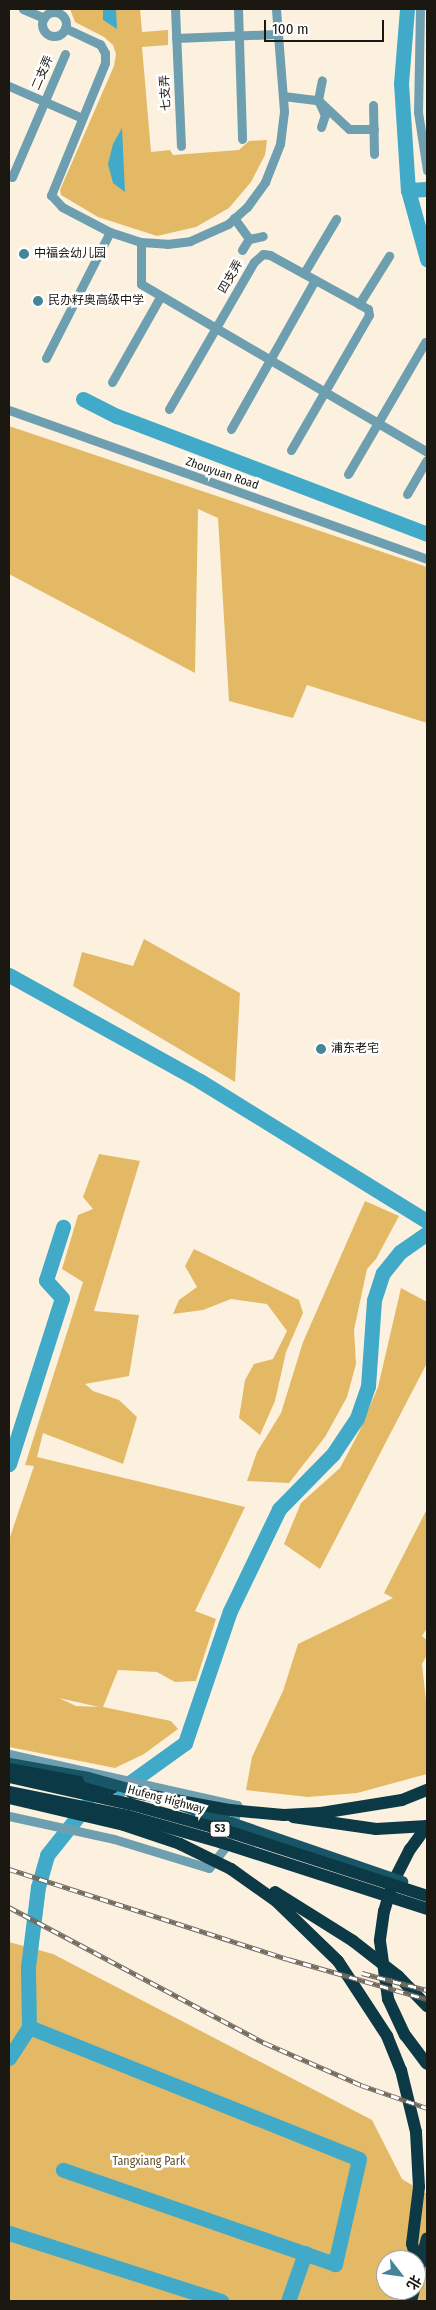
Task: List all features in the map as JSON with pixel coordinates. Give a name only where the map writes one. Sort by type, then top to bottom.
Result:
[{"type":"highway","points":[[9,1769],[160,1792],[284,1815],[376,1829],[427,1826]]},
{"type":"highway","name":"Hufeng Highway","points":[[9,1777],[224,1830],[427,1896]]},
{"type":"highway","name":"Hufeng Highway","points":[[9,1790],[128,1816],[211,1839],[427,1909]]},
{"type":"highway","points":[[284,1815],[341,1811],[402,1800],[427,1790]]},
{"type":"highway","points":[[9,1798],[124,1825],[180,1844],[301,1908],[353,1942],[398,1976],[427,2006]]},
{"type":"highway","points":[[427,1826],[410,1849],[393,1882],[384,1911],[380,1942],[388,1999],[405,2035],[427,2064]]},
{"type":"highway","points":[[230,1869],[276,1901],[338,1961],[387,2036],[409,2095],[419,2168],[412,2244],[414,2250]]},
{"type":"main road","points":[[9,1762],[90,1774],[160,1792],[427,1890]]},
{"type":"main road","points":[[9,1790],[55,1798],[427,1914]]},
{"type":"street","points":[[23,9],[44,18],[59,11],[65,18],[65,28],[57,36],[50,35],[43,27],[44,18]]},
{"type":"street","name":"七支弄","points":[[175,9],[181,146]]},
{"type":"street","points":[[238,9],[242,139]]},
{"type":"street","points":[[65,28],[100,44],[105,53],[104,63],[80,117],[51,195],[62,207],[110,232],[140,242],[167,244],[190,240],[234,218],[247,207],[265,182],[277,152],[284,112],[276,9]]},
{"type":"street","points":[[420,9],[418,104],[427,170]]},
{"type":"street","points":[[176,38],[238,34],[277,34]]},
{"type":"street","name":"二支弄","points":[[12,177],[65,54]]},
{"type":"street","points":[[321,127],[326,115],[318,100],[322,80]]},
{"type":"street","name":"二支弄","points":[[9,86],[80,117]]},
{"type":"street","points":[[283,96],[318,100],[349,129],[374,129]]},
{"type":"street","points":[[373,105],[374,154]]},
{"type":"street","points":[[234,218],[249,239]]},
{"type":"street","points":[[304,273],[336,219]]},
{"type":"street","points":[[46,358],[110,232]]},
{"type":"street","points":[[242,250],[249,239],[263,236]]},
{"type":"street","points":[[140,242],[141,284],[160,297],[427,452]]},
{"type":"street","name":"四支弄","points":[[169,409],[258,257],[270,255],[360,304]]},
{"type":"street","points":[[290,450],[369,315],[368,309],[360,304],[389,256]]},
{"type":"street","points":[[231,429],[315,280]]},
{"type":"street","points":[[112,382],[160,297]]},
{"type":"street","points":[[348,474],[425,342]]},
{"type":"street","name":"Zhouyuan Road","points":[[9,410],[427,559]]},
{"type":"street","points":[[407,494],[427,460]]},
{"type":"street","points":[[9,1754],[90,1774]]},
{"type":"street","points":[[9,1816],[44,1822],[114,1839],[209,1868],[230,1840],[237,1805],[160,1792]]},
{"type":"green space","points":[[70,9],[140,9],[142,32],[168,30],[168,45],[142,47],[151,152],[170,150],[173,155],[239,150],[249,141],[267,140],[265,155],[251,182],[229,208],[196,227],[157,236],[98,217],[61,195],[60,190],[114,66],[116,54],[113,45],[104,37],[75,22]]},
{"type":"green space","points":[[9,426],[427,567],[427,723],[307,685],[293,718],[229,701],[218,518],[198,509],[195,673],[9,574]]},
{"type":"green space","points":[[144,939],[240,993],[235,1082],[73,986],[82,952],[133,966]]},
{"type":"green space","points":[[99,1154],[140,1161],[94,1311],[139,1315],[129,1376],[85,1384],[93,1391],[119,1400],[137,1417],[123,1464],[43,1433],[37,1457],[245,1507],[195,1611],[216,1619],[196,1681],[175,1682],[157,1672],[118,1670],[103,1707],[171,1721],[178,1729],[144,1754],[115,1768],[9,1747],[9,1540],[34,1466],[25,1465],[83,1282],[62,1269],[78,1215],[93,1209],[83,1197]],"holes":[[[59,1698],[99,1707],[76,1706]]]},
{"type":"green space","points":[[365,1201],[399,1216],[376,1259],[367,1269],[354,1330],[356,1364],[347,1397],[325,1437],[289,1483],[247,1481],[257,1452],[281,1413],[303,1342]]},
{"type":"green space","points":[[194,1249],[299,1300],[303,1313],[286,1352],[275,1401],[260,1435],[239,1418],[245,1380],[254,1364],[273,1359],[287,1331],[267,1304],[231,1299],[203,1310],[173,1314],[179,1300],[197,1287],[185,1266]]},
{"type":"green space","points":[[401,1288],[427,1302],[427,1363],[320,1569],[284,1544],[301,1503],[340,1468],[359,1432],[378,1387]]},
{"type":"green space","points":[[427,1509],[427,1628],[422,1636],[427,1640],[427,1655],[422,1664],[427,1710],[427,1774],[357,1793],[308,1797],[246,1790],[252,1757],[283,1691],[298,1644],[393,1598],[384,1593]]},
{"type":"green space","name":"Tangxiang Park","points":[[9,1942],[53,1954],[372,2120],[402,2179],[427,2194],[427,2301],[9,2301]]},
{"type":"water","points":[[103,9],[116,9],[117,29],[103,20]]},
{"type":"water","points":[[122,128],[125,192],[113,183],[108,164],[113,144]]},
{"type":"waterway","points":[[407,9],[401,83],[408,190],[427,259]]},
{"type":"waterway","points":[[408,190],[427,189]]},
{"type":"waterway","points":[[83,399],[117,416],[427,534]]},
{"type":"waterway","points":[[9,975],[200,1081],[427,1221]]},
{"type":"waterway","points":[[9,1464],[62,1298],[46,1280],[63,1227]]},
{"type":"waterway","points":[[121,1789],[185,1743],[230,1611],[279,1509],[333,1454],[357,1418],[368,1386],[374,1300],[383,1273],[400,1252],[427,1233]]},
{"type":"waterway","points":[[9,2058],[29,2027],[28,1967],[38,1887],[47,1855],[87,1805]]},
{"type":"waterway","points":[[29,2027],[359,2159],[335,2264],[63,2170]]},
{"type":"waterway","points":[[9,2233],[221,2301]]},
{"type":"waterway","points":[[288,2301],[305,2253]]},
{"type":"railway","points":[[9,1869],[288,1959],[427,1999]]},
{"type":"railway","points":[[9,1907],[265,2043],[361,2085],[427,2108]]},
{"type":"railway","points":[[362,1973],[427,1990]]},
{"type":"place","name":"中福会幼儿园","points":[[24,254]]},
{"type":"place","name":"民办籽奥高级中学","points":[[38,301]]},
{"type":"place","name":"浦东老宅","points":[[321,1049]]}]
